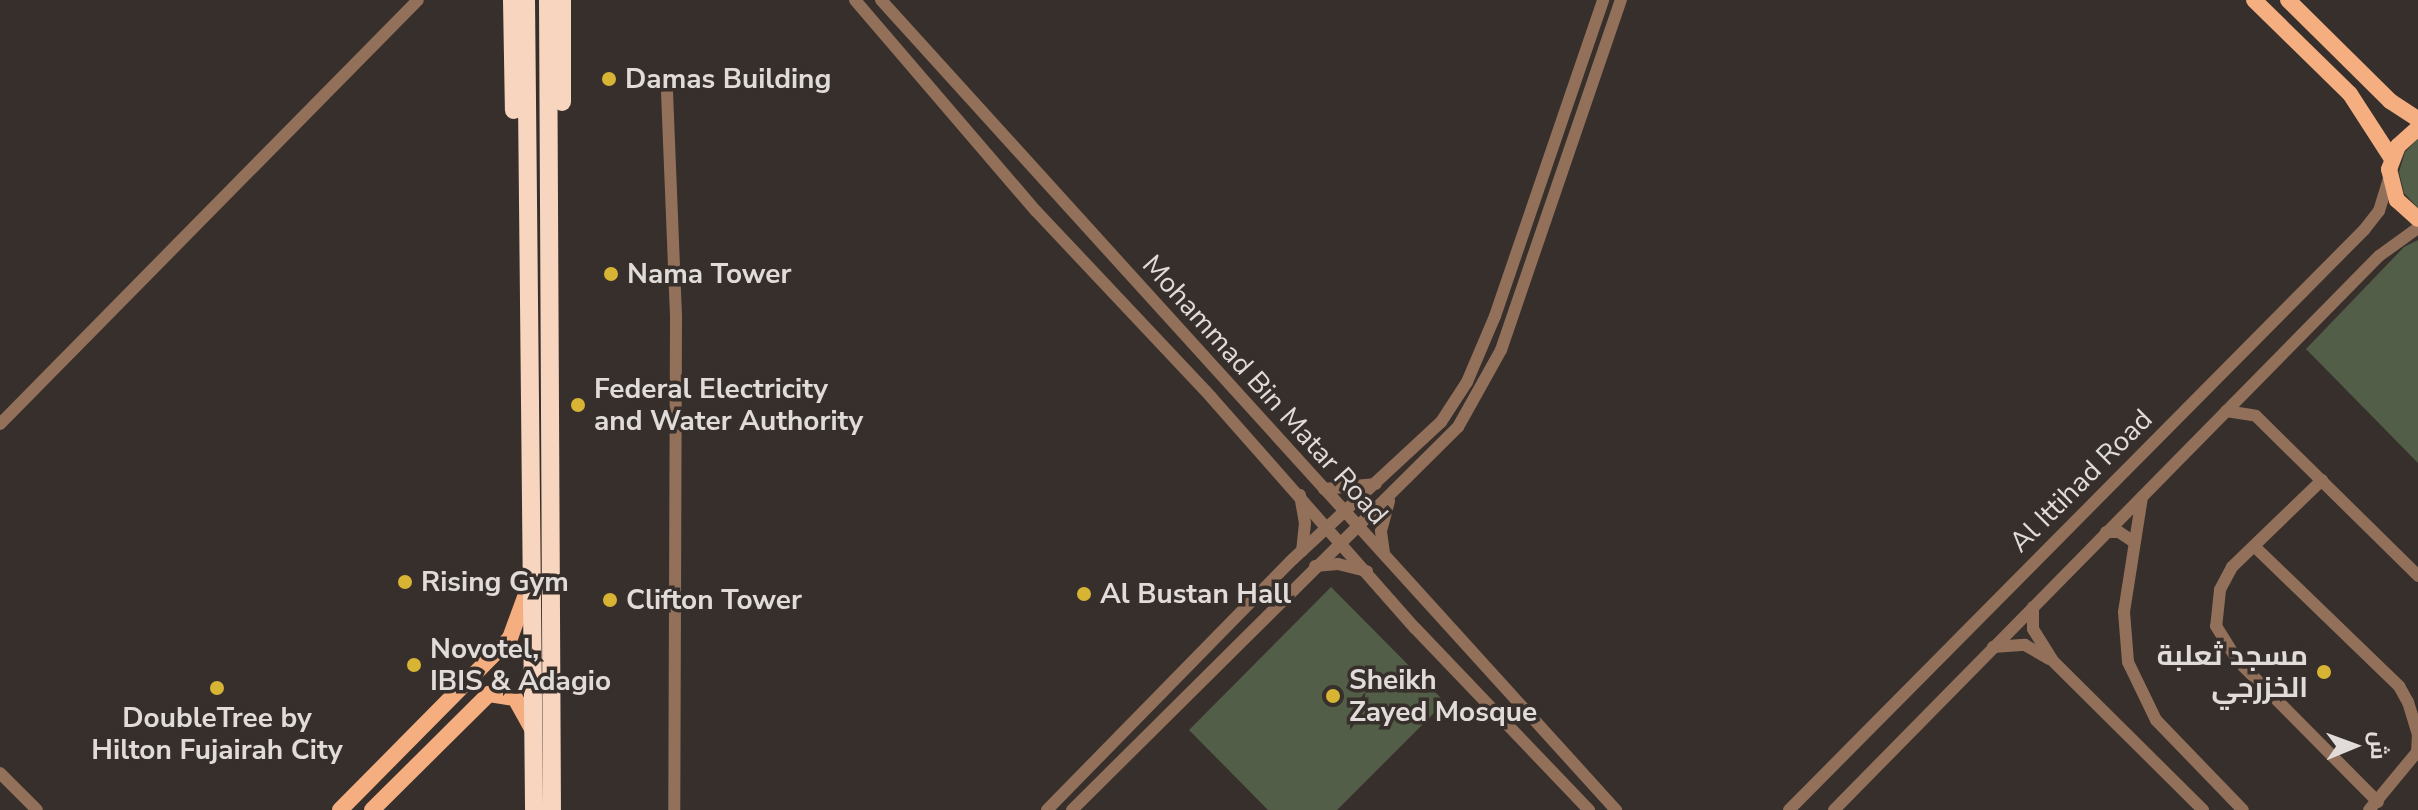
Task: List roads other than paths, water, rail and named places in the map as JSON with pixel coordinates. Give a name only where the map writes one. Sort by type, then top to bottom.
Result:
[{"type":"highway","points":[[512,0],[525,268],[533,573],[534,810]]},
{"type":"highway","points":[[525,268],[526,0]]},
{"type":"highway","points":[[548,0],[553,324],[552,810]]},
{"type":"highway","points":[[553,324],[561,272],[562,0]]},
{"type":"main road","points":[[2254,0],[2350,94],[2391,167],[2397,200],[2418,219]]},
{"type":"main road","points":[[2288,0],[2390,101],[2418,119]]},
{"type":"main road","points":[[2391,167],[2402,140],[2418,128]]},
{"type":"main road","points":[[340,810],[514,632],[533,573]]},
{"type":"main road","points":[[372,810],[455,721],[482,697],[501,692],[518,701],[534,732]]},
{"type":"main road","points":[[448,701],[458,705],[455,721]]},
{"type":"street","points":[[0,424],[418,0]]},
{"type":"street","name":"Mohammad Bin Matar Road","points":[[855,0],[1036,211],[1343,542],[1415,628],[1589,810]]},
{"type":"street","name":"Mohammad Bin Matar Road","points":[[881,0],[1616,810]]},
{"type":"street","points":[[1047,810],[1302,551],[1441,422],[1467,382],[1603,0]]},
{"type":"street","points":[[1072,810],[1315,566],[1391,496],[1458,427],[1482,392],[1621,0]]},
{"type":"street","points":[[667,92],[676,329],[674,810]]},
{"type":"street","name":"Al Ittihad Road","points":[[1789,810],[2358,237],[2379,211],[2391,167]]},
{"type":"street","name":"Al Ittihad Road","points":[[1842,807],[1993,647],[2394,241],[2418,228]]},
{"type":"street","points":[[2251,385],[2256,416]]},
{"type":"street","points":[[2226,411],[2256,416],[2418,576]]},
{"type":"street","points":[[2254,546],[2399,686],[2408,702],[2418,734],[2417,752],[2374,806],[2222,641],[2216,626],[2220,590],[2254,546],[2322,480]]},
{"type":"street","points":[[1324,489],[1379,482]]},
{"type":"street","points":[[1300,495],[1305,523],[1302,551]]},
{"type":"street","points":[[2142,495],[2124,612],[2128,662],[2156,720],[2190,761],[2243,810]]},
{"type":"street","points":[[1384,557],[1382,522],[1391,496]]},
{"type":"street","points":[[2106,532],[2119,532],[2134,542]]},
{"type":"street","points":[[1315,566],[1338,564],[1369,572]]},
{"type":"street","points":[[2033,607],[2033,629],[2052,660],[2203,810]]},
{"type":"street","points":[[1993,647],[2025,645],[2052,660]]},
{"type":"street","points":[[1201,654],[1210,658],[1207,673]]},
{"type":"street","points":[[2172,780],[2190,761]]},
{"type":"street","points":[[0,773],[37,810]]},
{"type":"place","name":"Damas Building","points":[[609,79]]},
{"type":"place","name":"Nama Tower","points":[[611,274]]},
{"type":"place","name":"Federal Electricity and Water Authority","points":[[578,405]]},
{"type":"place","name":"Rising Gym","points":[[405,582]]},
{"type":"place","name":"Al Bustan Hall","points":[[1084,594]]},
{"type":"place","name":"Clifton Tower","points":[[610,600]]},
{"type":"place","name":"Novotel, IBIS & Adagio","points":[[414,665]]},
{"type":"place","name":"مسجد ثعلبة الخزرجي","points":[[2324,672]]},
{"type":"place","name":"DoubleTree by Hilton Fujairah City","points":[[217,688]]},
{"type":"place","name":"Sheikh Zayed Mosque","points":[[1333,696]]}]
